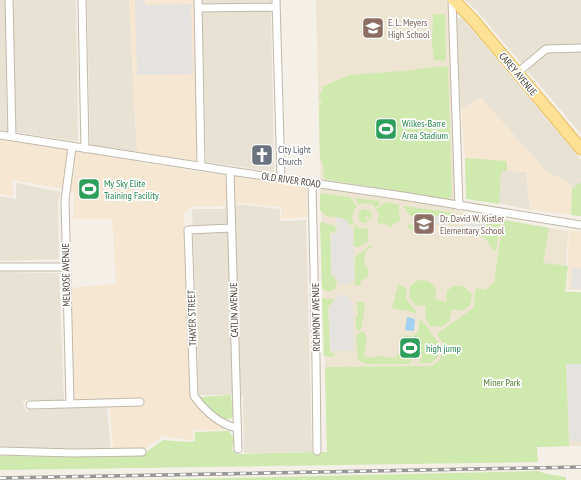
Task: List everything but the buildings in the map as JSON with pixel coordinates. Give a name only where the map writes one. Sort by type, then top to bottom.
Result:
[{"type":"main road","name":"CAREY AVENUE","points":[[453,0],[474,21],[581,150]]},
{"type":"street","points":[[9,0],[12,137]]},
{"type":"street","points":[[82,0],[85,149]]},
{"type":"street","points":[[198,0],[201,166]]},
{"type":"street","points":[[453,0],[459,206]]},
{"type":"street","points":[[198,8],[276,3],[280,178]]},
{"type":"street","points":[[517,73],[546,49],[581,48]]},
{"type":"street","name":"OLD RIVER ROAD","points":[[0,135],[581,224]]},
{"type":"street","name":"MELROSE AVENUE","points":[[70,404],[65,200],[72,147]]},
{"type":"street","name":"CATLIN AVENUE","points":[[230,171],[238,449]]},
{"type":"street","name":"RICHMONT AVENUE","points":[[312,183],[317,451]]},
{"type":"street","name":"THAYER STREET","points":[[232,228],[188,230],[194,396],[215,419],[227,426],[237,428]]},
{"type":"street","points":[[0,267],[66,267]]},
{"type":"street","points":[[30,405],[140,402]]},
{"type":"street","points":[[0,452],[142,452]]},
{"type":"shaded area","points":[[0,0],[5,0],[7,131],[0,130]]},
{"type":"shaded area","points":[[13,0],[76,0],[78,142],[16,132]]},
{"type":"shaded area","points":[[87,0],[129,0],[137,152],[90,145]]},
{"type":"shaded area","points":[[129,0],[194,0],[197,161],[137,152]]},
{"type":"shaded area","points":[[135,0],[145,0],[145,5],[191,4],[193,74],[137,75]]},
{"type":"shaded area","points":[[202,0],[271,0],[271,3],[202,4]]},
{"type":"shaded area","name":"Dr. David W. Kistler Elementary School","points":[[316,0],[445,0],[449,8],[455,211],[568,231],[565,291],[581,292],[581,446],[327,452]]},
{"type":"shaded area","points":[[465,0],[581,0],[581,134],[478,12]]},
{"type":"shaded area","points":[[271,11],[274,172],[206,162],[202,12]]},
{"type":"shaded area","points":[[462,18],[581,160],[581,183],[573,190],[568,182],[547,172],[481,98],[461,109],[456,24],[457,19]]},
{"type":"shaded area","points":[[481,98],[547,172],[568,182],[573,190],[571,215],[530,210],[526,172],[506,170],[465,159],[461,109]]},
{"type":"shaded area","points":[[0,139],[193,171],[306,186],[307,217],[281,219],[281,207],[226,202],[224,206],[191,207],[184,213],[190,391],[193,401],[199,409],[207,417],[226,430],[194,430],[193,439],[186,440],[163,436],[146,448],[113,449],[109,401],[74,402],[69,288],[116,284],[112,219],[73,219],[74,191],[13,180],[13,196],[0,194]]},
{"type":"shaded area","points":[[506,170],[526,172],[530,210],[498,203],[500,171]]},
{"type":"shaded area","points":[[16,183],[61,192],[58,201],[59,259],[0,261],[0,196],[16,199]]},
{"type":"shaded area","points":[[226,203],[280,209],[280,221],[306,220],[312,452],[244,453],[243,395],[199,395],[192,211],[193,209],[224,209]]},
{"type":"shaded area","points":[[418,214],[447,219],[444,225],[411,219]]},
{"type":"shaded area","points":[[336,217],[346,220],[351,226],[353,233],[354,279],[347,284],[338,283],[338,280],[332,274],[331,234],[337,233]]},
{"type":"shaded area","points":[[464,220],[487,224],[485,231],[476,231],[473,236],[462,234]]},
{"type":"shaded area","points":[[569,230],[581,231],[581,290],[567,290]]},
{"type":"shaded area","points":[[572,267],[581,269],[581,289],[571,289]]},
{"type":"shaded area","points":[[0,272],[59,273],[64,400],[23,400],[25,410],[107,407],[111,449],[0,447]]},
{"type":"shaded area","points":[[346,294],[353,303],[354,351],[331,351],[329,307],[340,295]]},
{"type":"shaded area","points":[[566,364],[581,364],[581,441],[570,441]]},
{"type":"green space","points":[[433,14],[445,14],[446,58],[444,61],[434,60],[432,49]]},
{"type":"green space","name":"Wilkes-Barre Area Stadium","points":[[448,66],[452,196],[447,199],[324,179],[323,164],[320,158],[319,108],[322,100],[319,100],[319,93],[322,93],[322,87],[349,75]]},
{"type":"green space","points":[[465,158],[507,161],[507,171],[501,171],[499,204],[466,199]]},
{"type":"green space","points":[[581,182],[581,216],[571,215],[572,189]]},
{"type":"green space","points":[[320,193],[350,197],[357,207],[354,209],[352,219],[354,222],[350,226],[340,219],[327,216],[323,213],[320,210]]},
{"type":"green space","points":[[354,198],[379,201],[380,204],[375,208],[372,204],[362,203],[359,205]]},
{"type":"green space","points":[[385,202],[399,205],[399,215],[401,219],[389,228],[387,224],[377,223],[379,213],[376,210]]},
{"type":"green space","points":[[404,206],[455,213],[454,219],[449,225],[446,223],[448,218],[420,214],[412,216],[408,214],[406,208],[403,208]]},
{"type":"green space","points":[[363,209],[369,210],[372,214],[370,220],[366,215],[365,216],[368,222],[367,223],[362,222],[358,218],[359,212]]},
{"type":"green space","points":[[462,215],[498,220],[500,223],[496,250],[494,251],[484,237],[473,236],[475,232],[486,225],[466,221],[463,219]]},
{"type":"green space","name":"Miner Park","points":[[503,220],[549,228],[543,263],[568,266],[565,292],[581,292],[581,364],[566,365],[569,446],[537,447],[538,462],[0,470],[0,456],[141,456],[163,440],[187,442],[195,441],[195,432],[229,431],[234,439],[232,449],[238,454],[327,452],[325,367],[432,366],[440,359],[444,345],[438,336],[438,333],[473,308],[476,288],[485,290],[494,283]]},
{"type":"green space","points":[[322,222],[334,226],[336,229],[334,233],[330,232],[331,274],[336,280],[337,284],[335,289],[329,292],[322,289],[320,223]]},
{"type":"green space","points":[[356,224],[358,228],[368,229],[368,241],[359,247],[354,246],[354,226]]},
{"type":"green space","points":[[408,224],[434,228],[434,232],[428,231],[422,236],[416,235],[411,229],[407,228]]},
{"type":"green space","points":[[371,245],[372,247],[365,252],[364,264],[369,270],[368,276],[361,281],[360,286],[355,285],[355,257]]},
{"type":"green space","points":[[419,280],[429,281],[436,289],[435,299],[446,302],[447,291],[455,285],[465,287],[472,295],[470,306],[461,311],[452,309],[449,321],[441,327],[430,326],[425,316],[426,306],[415,305],[409,296],[410,286]]},
{"type":"green space","points":[[398,285],[407,290],[406,298],[417,313],[392,308]]},
{"type":"green space","points":[[322,298],[334,300],[328,307],[330,354],[333,352],[335,353],[332,357],[324,356]]},
{"type":"green space","points":[[363,302],[365,306],[361,329],[358,331],[356,329],[356,316],[358,315],[357,303]]},
{"type":"green space","points":[[416,314],[430,330],[423,335],[429,331],[441,345],[438,357],[431,363],[418,363],[417,362],[420,362],[420,359],[423,357],[421,354],[417,353],[413,356],[412,361],[409,364],[366,364],[358,360],[356,335],[363,331],[367,337],[364,356],[375,358],[376,356],[397,357],[397,355],[402,351],[404,335],[413,336],[418,332],[420,319]]},
{"type":"green space","points":[[231,395],[233,416],[230,419],[221,418],[199,397]]},
{"type":"green space","points":[[539,471],[546,474],[566,477],[566,480],[140,480]]},
{"type":"water","points":[[407,317],[415,319],[414,331],[405,330]]},
{"type":"railway","points":[[0,478],[581,467]]},
{"type":"place","name":"E. L. Meyers High School","points":[[373,28]]},
{"type":"place","name":"Wilkes-Barre Area Stadium","points":[[386,129]]},
{"type":"place","name":"City Light Church","points":[[262,155]]},
{"type":"place","name":"My Sky Elite Training Facility","points":[[89,189]]},
{"type":"place","name":"Dr. David W. Kistler Elementary School","points":[[424,224]]},
{"type":"place","name":"high jump","points":[[410,348]]}]
